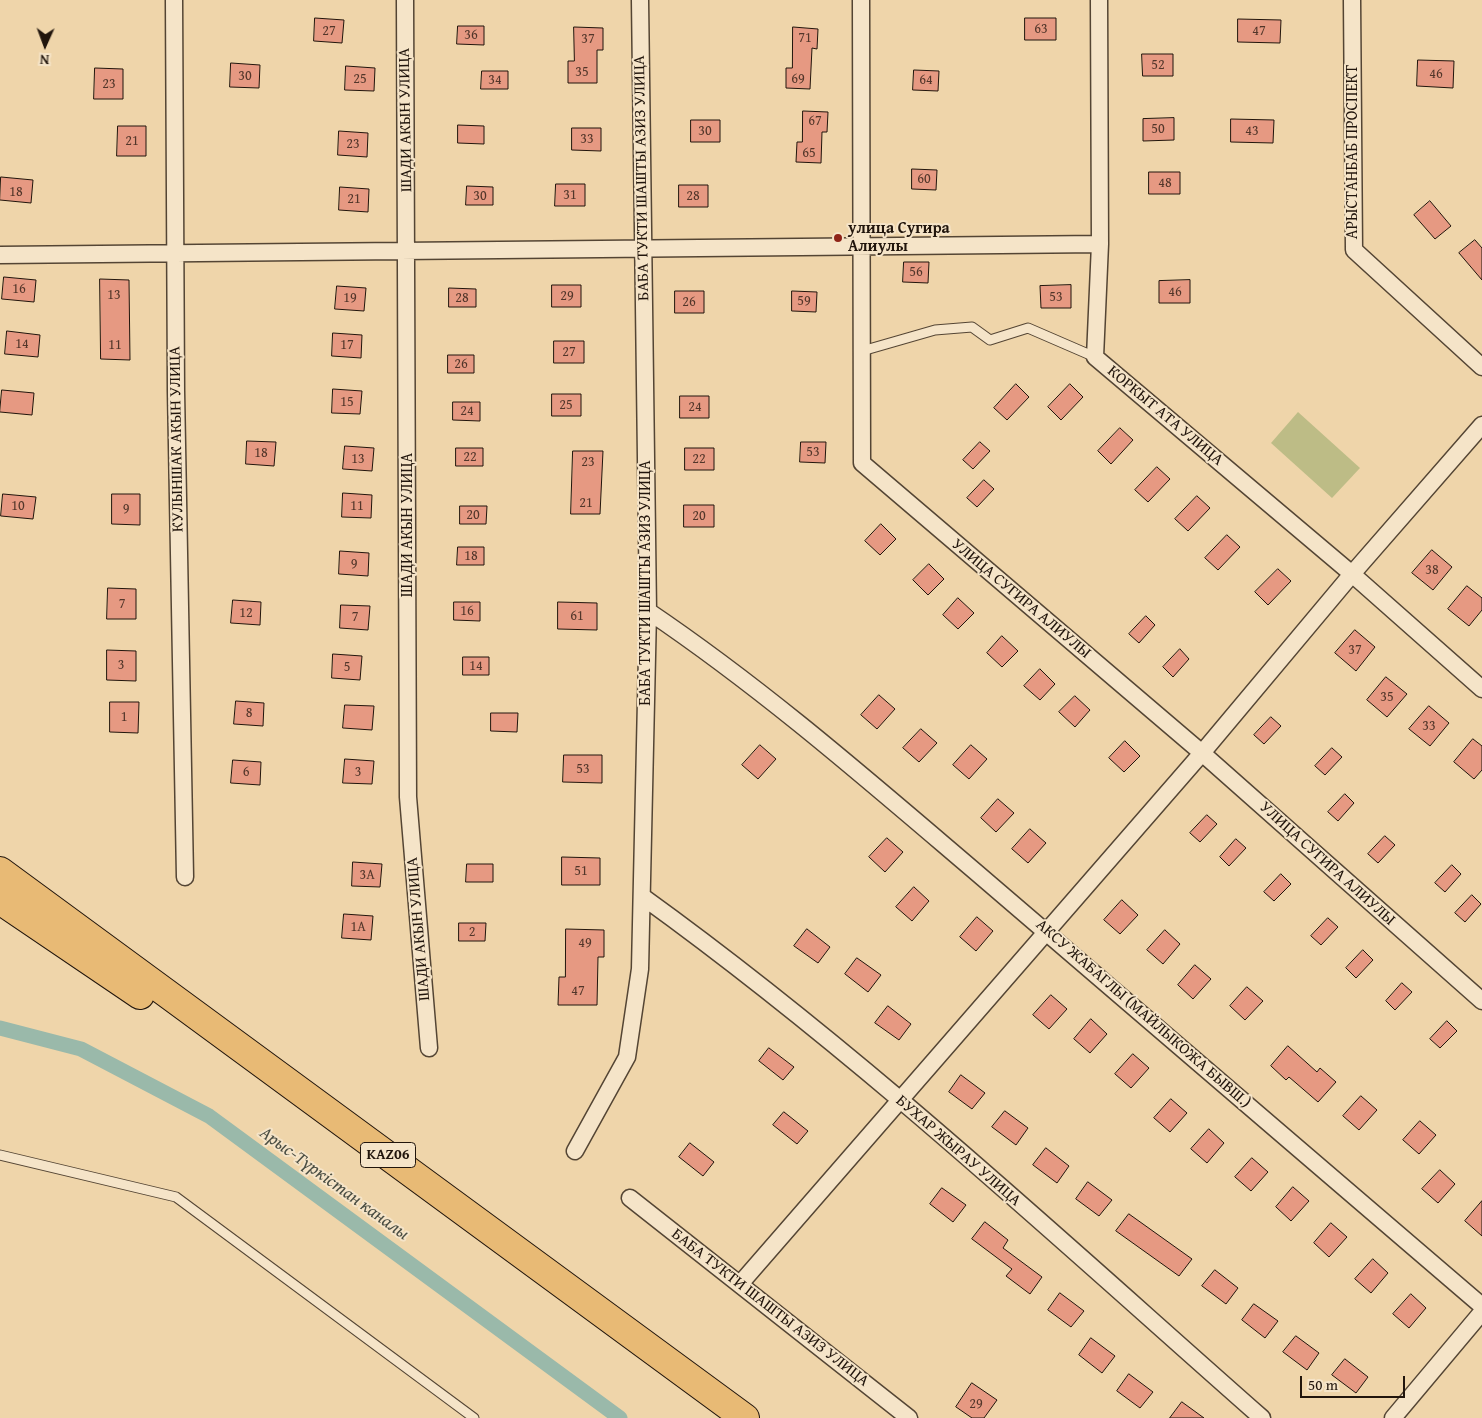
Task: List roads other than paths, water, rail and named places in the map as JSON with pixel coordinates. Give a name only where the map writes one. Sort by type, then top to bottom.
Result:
[{"type":"highway","name":"KАZ06","points":[[0,871],[15,901],[715,1418]]},
{"type":"highway","name":"KАZ06","points":[[15,901],[745,1418]]},
{"type":"street","name":"КУЛЫНШАК АКЫН УЛИЦА","points":[[174,0],[180,710],[185,877]]},
{"type":"street","name":"ШАДИ АКЫН УЛИЦА","points":[[405,0],[408,797],[429,1048]]},
{"type":"street","name":"БАБА ТУКТИ ШАШТЫ АЗИЗ УЛИЦА","points":[[575,1151],[627,1057],[640,969],[648,612],[640,0]]},
{"type":"street","name":"УЛИЦА СУГИРА АЛИУЛЫ","points":[[861,0],[862,463],[1202,753],[1482,1001]]},
{"type":"street","name":"КОРКЫТ АТА УЛИЦА","points":[[1099,0],[1100,244],[1095,357],[1352,574],[1482,689]]},
{"type":"street","name":"АРЫСТАНБАБ ПРОСПЕКТ","points":[[1352,0],[1354,250],[1482,367]]},
{"type":"street","points":[[0,255],[1100,244]]},
{"type":"street","points":[[740,1284],[1202,753],[1352,574],[1482,425]]},
{"type":"street","name":"АКСУ ЖАБАГЛЫ (МАЙЛЫКОЖА БЫВШ.)","points":[[648,612],[701,647],[801,725],[1046,931],[1482,1306]]},
{"type":"street","name":"БУХАР ЖЫРАУ УЛИЦА","points":[[643,897],[719,952],[900,1100],[1262,1418]]},
{"type":"street","name":"БАБА ТУКТИ ШАШТЫ АЗИЗ УЛИЦА","points":[[630,1198],[909,1418]]},
{"type":"street","points":[[1393,1418],[1482,1312]]},
{"type":"lane","points":[[862,351],[935,330],[972,327],[990,340],[1028,328],[1095,357]]},
{"type":"lane","points":[[0,1155],[176,1197],[474,1418]]},
{"type":"waterway","name":"Арыс-Түркістан каналы","points":[[0,1028],[81,1049],[209,1116],[620,1418]]},
{"type":"place","name":"улица Сугира Алиулы","points":[[838,238]]}]
